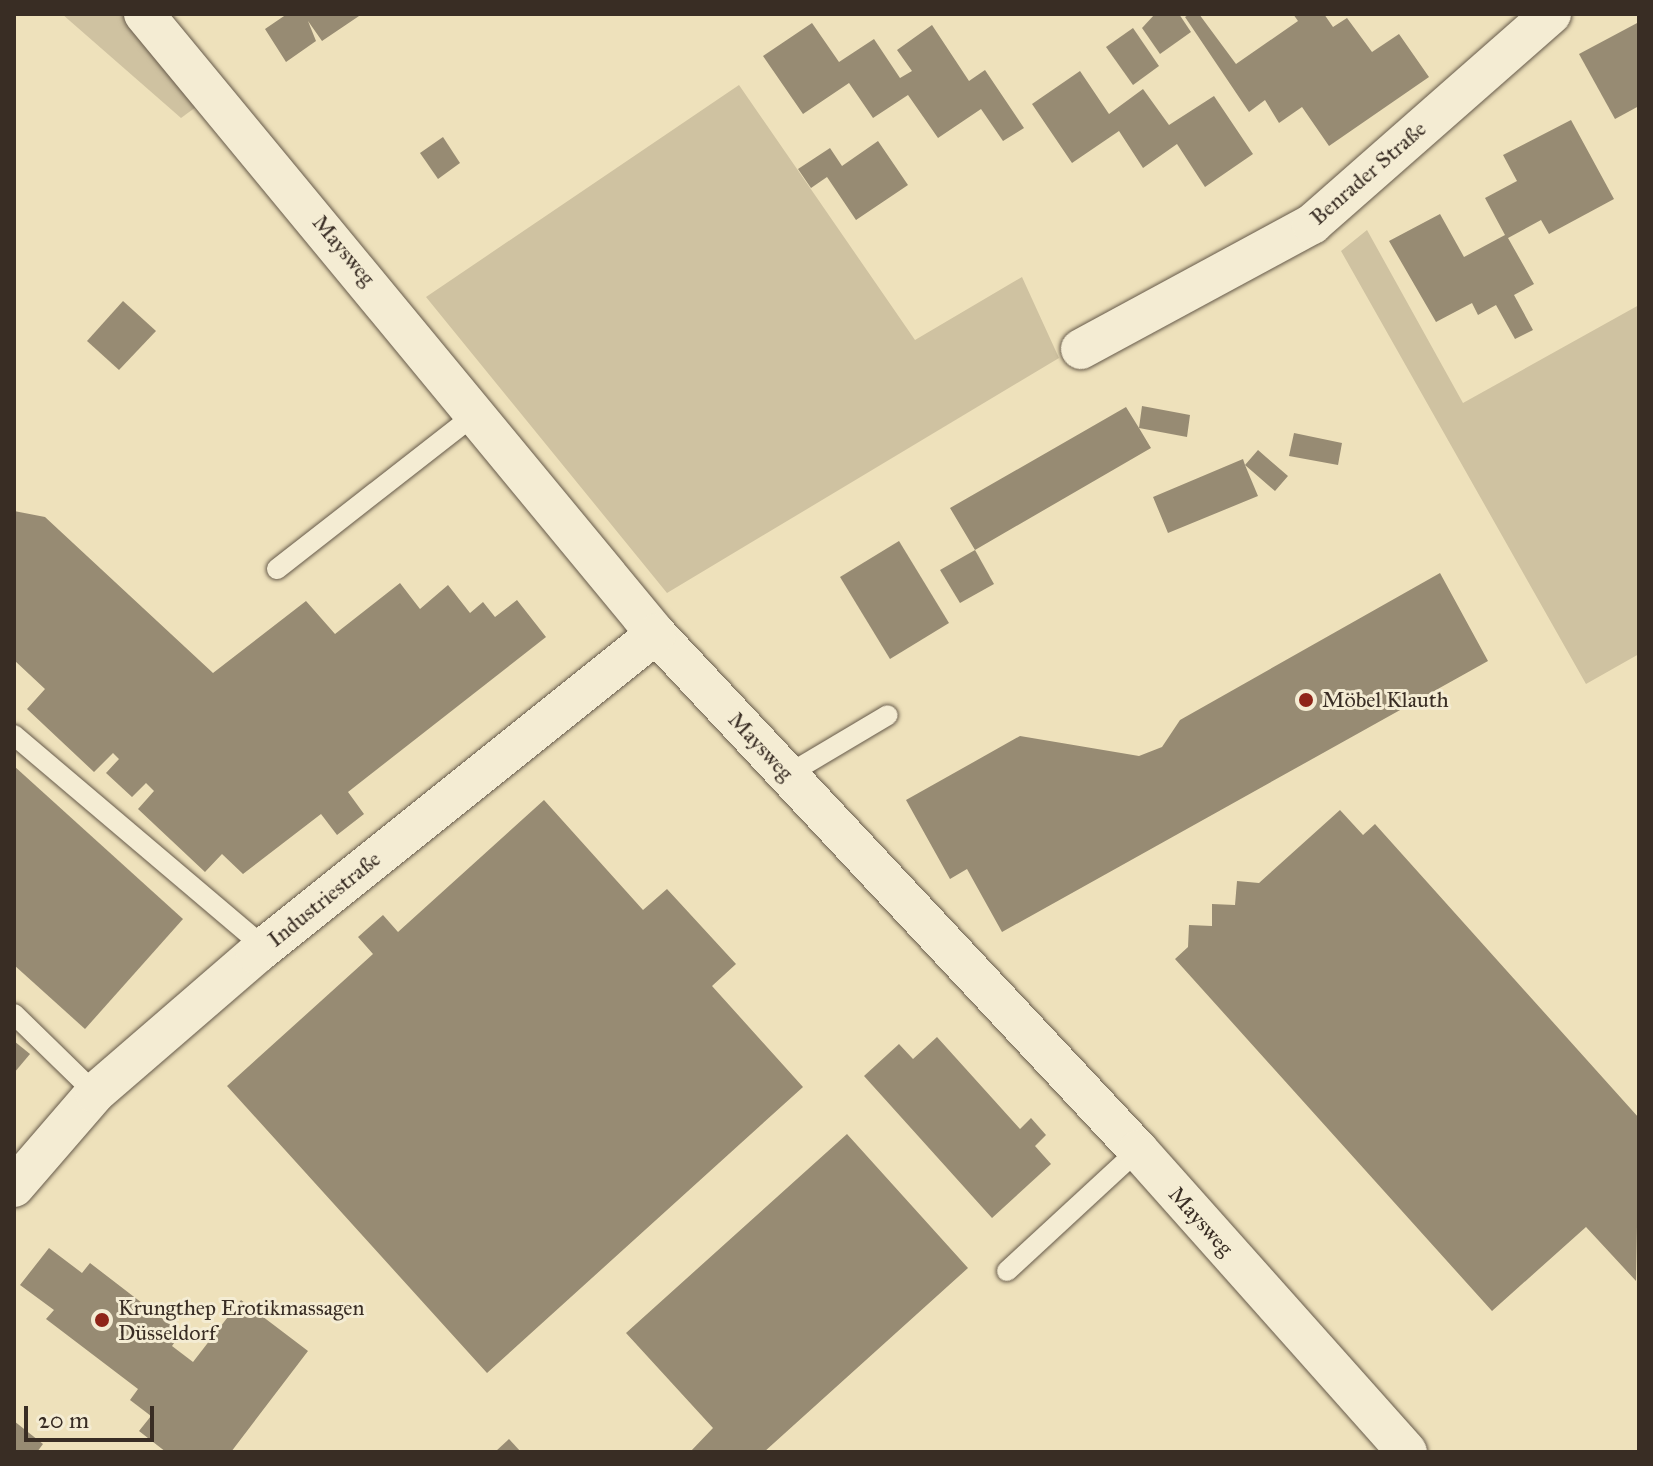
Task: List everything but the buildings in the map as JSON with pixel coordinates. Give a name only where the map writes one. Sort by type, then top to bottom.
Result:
[{"type":"street","name":"Maysweg","points":[[144,14],[478,412],[656,634],[1138,1150],[1407,1452]]},
{"type":"street","name":"Benrader Straße","points":[[1081,349],[1312,224],[1551,14]]},
{"type":"street","name":"Industriestraße","points":[[14,1187],[95,1093],[264,947],[656,634]]},
{"type":"lane","points":[[277,569],[478,412]]},
{"type":"lane","points":[[787,775],[888,715]]},
{"type":"lane","points":[[14,735],[264,947]]},
{"type":"lane","points":[[14,1014],[95,1093]]},
{"type":"lane","points":[[1007,1271],[1138,1150]]},
{"type":"shaded area","points":[[62,14],[123,15],[196,107],[181,118]]},
{"type":"shaded area","points":[[739,85],[915,340],[1022,277],[1059,358],[667,593],[426,297]]},
{"type":"shaded area","points":[[1367,230],[1463,403],[1639,305],[1639,654],[1586,684],[1341,251]]},
{"type":"place","name":"Möbel Klauth","points":[[1306,700]]},
{"type":"place","name":"Krungthep Erotikmassagen Düsseldorf","points":[[102,1320]]}]
